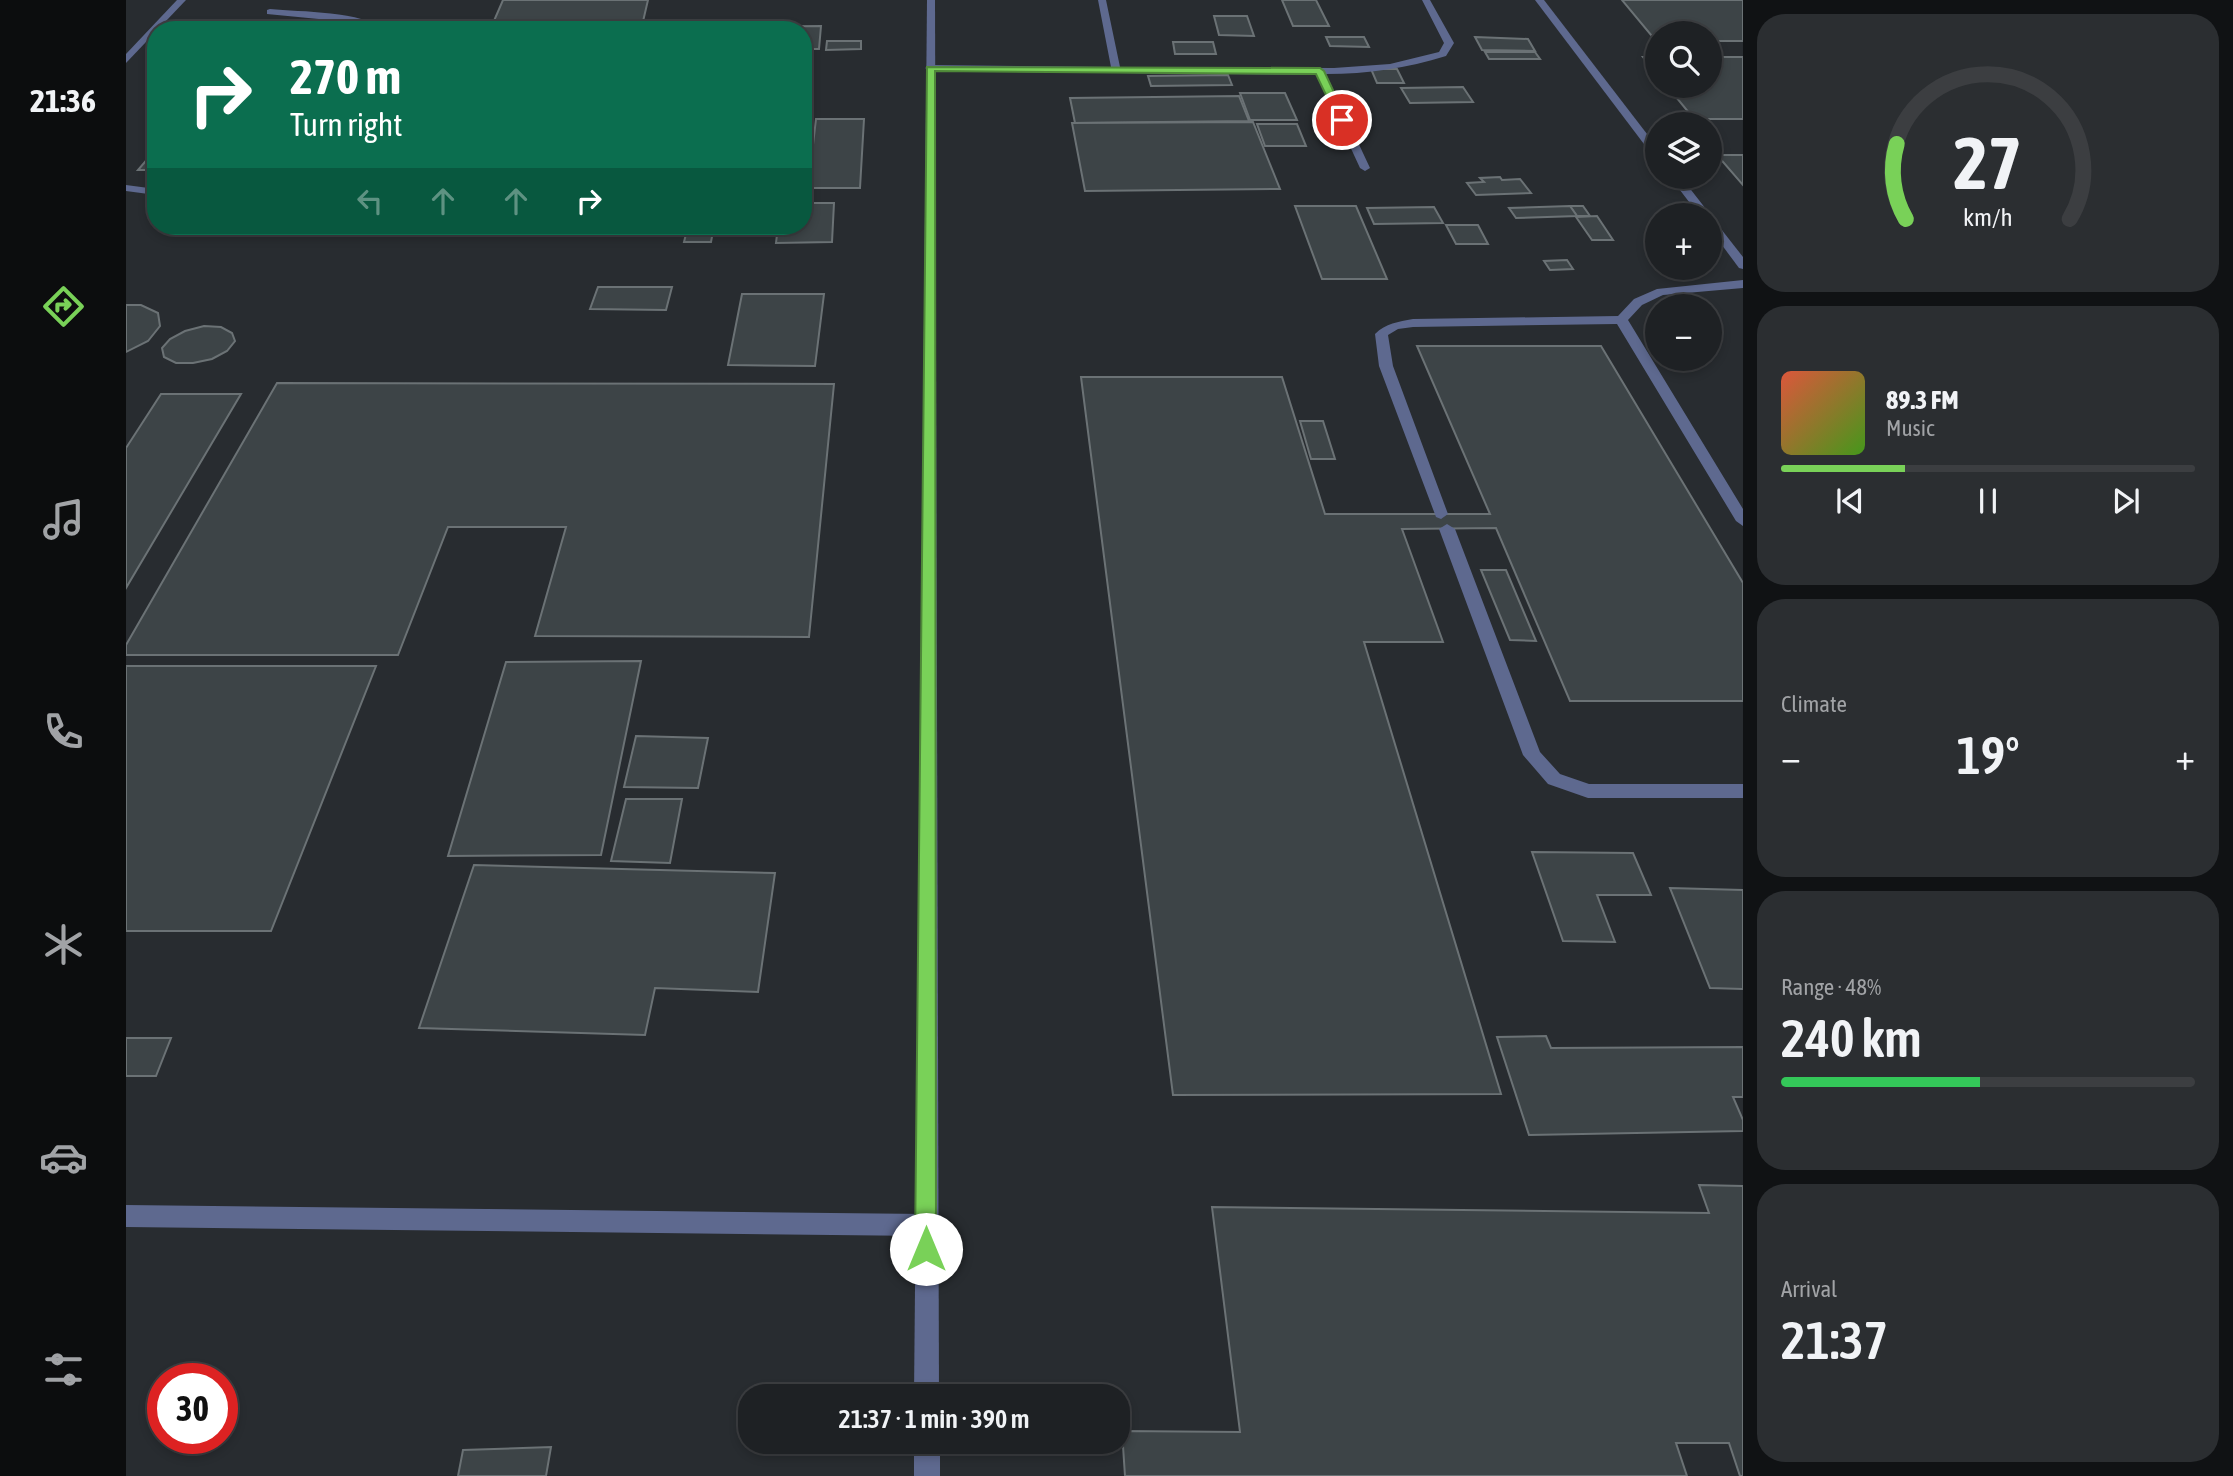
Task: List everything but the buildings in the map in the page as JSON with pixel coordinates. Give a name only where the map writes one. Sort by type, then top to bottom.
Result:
[{"type":"street","points":[[161,21],[182,0]]},
{"type":"street","points":[[927,1384],[925,1225],[931,0]]},
{"type":"street","points":[[1102,0],[1116,69]]},
{"type":"street","points":[[930,68],[1320,71],[1390,67],[1420,62],[1443,54],[1449,43],[1426,0]]},
{"type":"street","points":[[1539,0],[1645,138]]},
{"type":"street","points":[[270,12],[352,21]]},
{"type":"street","points":[[126,60],[131,50],[147,34]]},
{"type":"street","points":[[1320,71],[1365,169]]},
{"type":"street","points":[[126,188],[147,191]]},
{"type":"street","points":[[1684,189],[1696,203]]},
{"type":"street","points":[[1722,238],[1743,265]]},
{"type":"street","points":[[1743,284],[1661,292],[1638,302],[1620,320],[1413,323],[1394,326],[1381,334],[1386,366],[1532,755],[1554,779],[1588,791],[1743,791]]},
{"type":"street","points":[[1620,320],[1743,521]]},
{"type":"street","points":[[126,1216],[925,1225]]},
{"type":"street","points":[[927,1454],[927,1476]]},
{"type":"route","points":[[926,1249],[930,68],[1320,71],[1342,120]]}]
